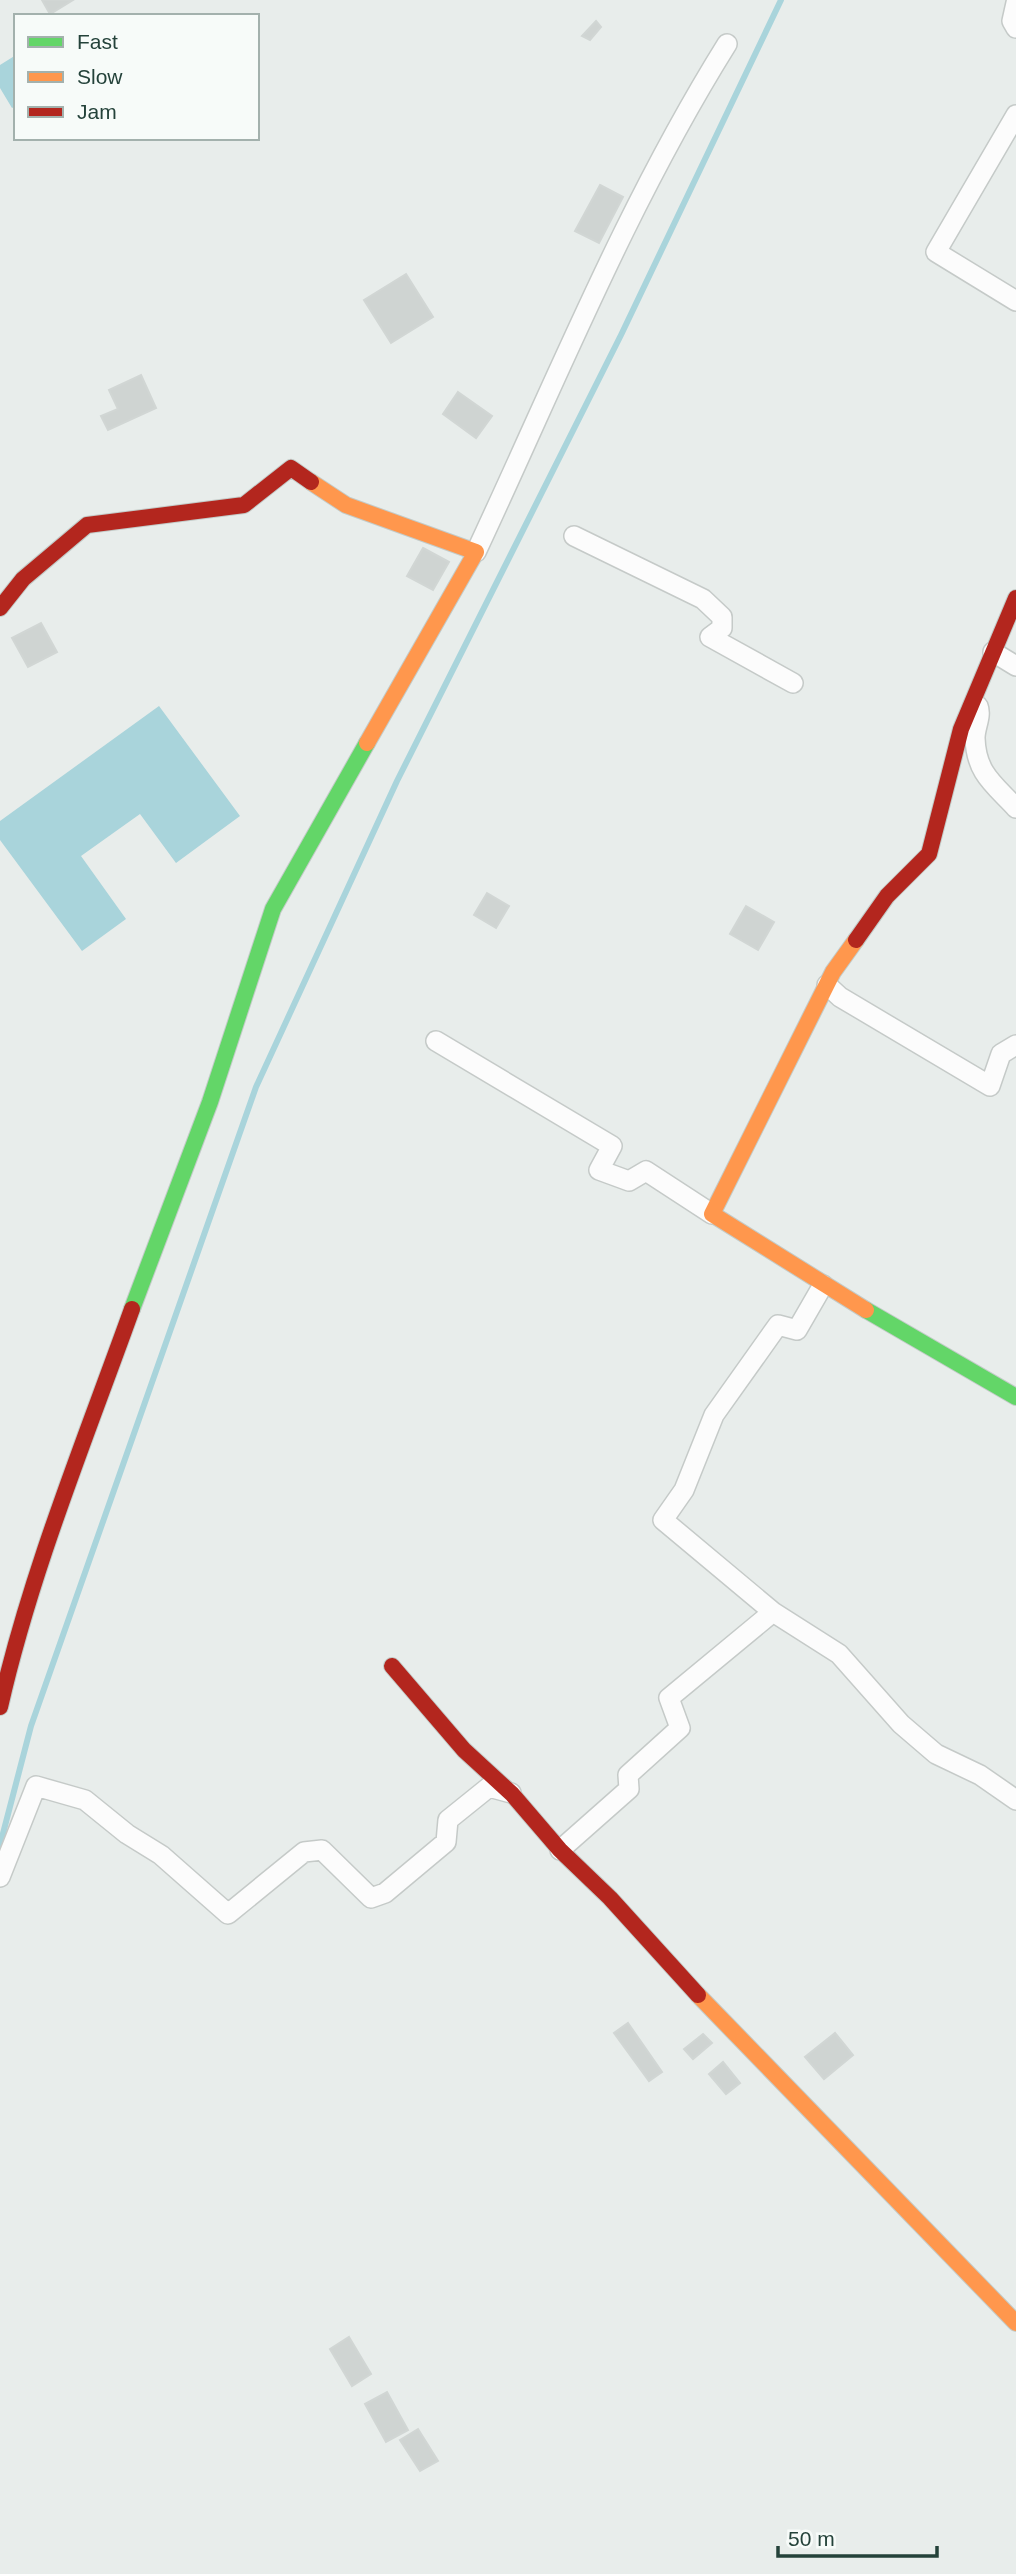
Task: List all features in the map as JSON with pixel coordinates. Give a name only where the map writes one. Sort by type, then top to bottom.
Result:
[{"type":"street","points":[[1016,3],[1012,21],[1016,28]]},
{"type":"street","points":[[0,1707],[11,1658],[51,1534],[210,1102],[273,909],[476,552],[611,260],[681,118],[727,44]]},
{"type":"street","points":[[1016,115],[936,252],[1016,301]]},
{"type":"street","points":[[0,608],[23,579],[87,525],[244,505],[291,468],[346,505],[476,552]]},
{"type":"street","points":[[574,536],[703,599],[722,617],[722,628],[710,637],[793,683]]},
{"type":"street","points":[[712,1214],[833,972],[887,896],[929,854],[961,729],[1016,598]]},
{"type":"street","points":[[993,652],[1016,666]]},
{"type":"street","points":[[975,697],[981,712],[975,739],[980,762],[990,785],[1016,808]]},
{"type":"street","points":[[827,985],[840,997],[990,1086],[1001,1054],[1016,1045]]},
{"type":"street","points":[[436,1041],[612,1146],[599,1170],[629,1181],[646,1171],[823,1285],[1016,1397]]},
{"type":"street","points":[[823,1285],[797,1330],[778,1325],[714,1415],[684,1490],[663,1520],[773,1612],[839,1654],[901,1724],[936,1754],[980,1775],[1016,1800]]},
{"type":"street","points":[[560,1850],[629,1789],[628,1775],[680,1728],[668,1698],[773,1612]]},
{"type":"street","points":[[392,1666],[464,1750],[512,1794],[560,1850],[610,1898],[720,2019],[1016,2323]]},
{"type":"street","points":[[0,1877],[36,1786],[85,1800],[127,1834],[161,1855],[228,1914],[304,1852],[323,1850],[371,1898],[385,1893],[446,1842],[448,1820],[489,1787],[512,1794]]},
{"type":"water","points":[[14,56],[12,108],[0,88],[0,65]]},
{"type":"water","points":[[159,706],[240,816],[176,863],[140,814],[81,856],[126,919],[82,951],[0,840],[0,821]]},
{"type":"building","points":[[42,0],[73,0],[50,14]]},
{"type":"building","points":[[596,21],[601,27],[590,40],[582,36]]},
{"type":"building","points":[[600,185],[623,197],[599,243],[575,231]]},
{"type":"building","points":[[406,274],[433,317],[391,343],[364,300]]},
{"type":"building","points":[[141,375],[156,408],[108,430],[101,416],[118,409],[109,390]]},
{"type":"building","points":[[458,392],[492,416],[476,438],[443,414]]},
{"type":"building","points":[[423,548],[449,562],[433,590],[407,576]]},
{"type":"building","points":[[41,623],[57,652],[28,667],[12,638]]},
{"type":"building","points":[[487,893],[509,906],[496,928],[474,915]]},
{"type":"building","points":[[746,906],[774,922],[758,950],[730,934]]},
{"type":"building","points":[[628,2023],[662,2072],[649,2081],[614,2033]]},
{"type":"building","points":[[835,2033],[853,2055],[824,2079],[805,2057]]},
{"type":"building","points":[[703,2034],[712,2043],[693,2059],[684,2049]]},
{"type":"building","points":[[723,2062],[740,2083],[726,2094],[709,2074]]},
{"type":"building","points":[[349,2337],[371,2374],[352,2386],[330,2349]]},
{"type":"building","points":[[387,2392],[408,2430],[386,2442],[365,2404]]},
{"type":"building","points":[[418,2429],[438,2461],[420,2471],[400,2440]]},
{"type":"waterway","points":[[0,1845],[31,1726],[256,1087],[397,781],[621,335],[781,0]]},
{"type":"traffic: fast","points":[[132,1309],[210,1102],[273,909],[367,743]]},
{"type":"traffic: fast","points":[[866,1310],[1016,1397]]},
{"type":"traffic: slow","points":[[311,482],[346,505],[476,552],[367,743]]},
{"type":"traffic: slow","points":[[856,940],[833,972],[712,1214],[866,1310]]},
{"type":"traffic: slow","points":[[698,1995],[1016,2323]]},
{"type":"traffic: jam","points":[[0,608],[23,579],[87,525],[244,505],[291,468],[311,482]]},
{"type":"traffic: jam","points":[[856,940],[887,896],[929,854],[961,729],[1016,598]]},
{"type":"traffic: jam","points":[[0,1707],[43,1556],[132,1309]]},
{"type":"traffic: jam","points":[[392,1666],[464,1750],[512,1794],[560,1850],[610,1898],[698,1995]]}]
